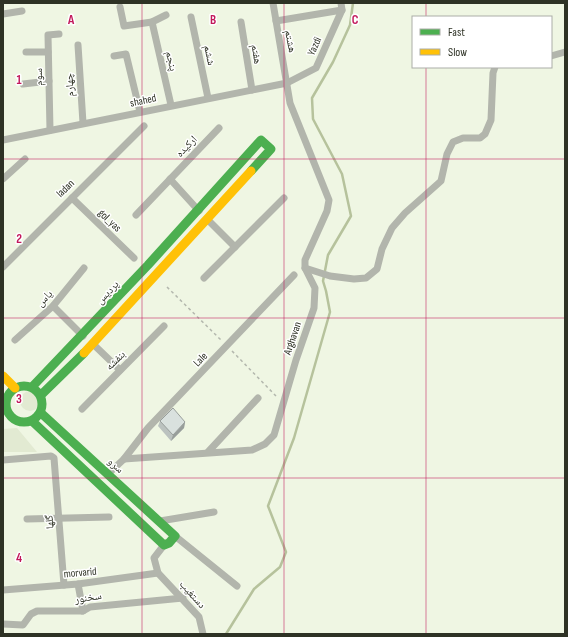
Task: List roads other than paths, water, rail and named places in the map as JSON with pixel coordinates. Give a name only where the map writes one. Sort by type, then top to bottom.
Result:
[{"type":"street","name":"هشتم","points":[[273,3],[287,83]]},
{"type":"street","points":[[120,7],[124,26],[152,22],[166,15]]},
{"type":"street","points":[[276,21],[341,7]]},
{"type":"street","name":"Yazdi","points":[[287,83],[316,68],[341,7]]},
{"type":"street","points":[[3,14],[22,11]]},
{"type":"street","name":"ششم","points":[[191,17],[208,98]]},
{"type":"street","name":"پنجم","points":[[152,22],[171,105]]},
{"type":"street","name":"هفتم","points":[[241,22],[252,90]]},
{"type":"street","name":"سوم","points":[[50,130],[48,35],[59,34]]},
{"type":"street","name":"چهارم","points":[[78,45],[83,123]]},
{"type":"street","points":[[26,52],[48,52]]},
{"type":"street","points":[[552,56],[565,52]]},
{"type":"street","points":[[114,56],[126,54],[140,112]]},
{"type":"street","points":[[287,83],[290,103],[330,200],[327,211],[305,260],[305,268],[330,276],[354,279],[366,278],[377,269],[382,249],[392,228],[441,180],[447,154],[453,142],[463,138],[480,138],[486,134],[491,120],[493,73],[495,68]]},
{"type":"street","points":[[23,84],[49,81]]},
{"type":"street","name":"shahed","points":[[3,140],[171,105],[287,83]]},
{"type":"street","name":"ladan","points":[[3,267],[144,126]]},
{"type":"street","name":"ارکیده","points":[[136,215],[218,128]]},
{"type":"street","name":"پردیس","points":[[32,387],[83,336],[199,211],[261,140],[271,149],[207,219]]},
{"type":"street","points":[[3,179],[25,159]]},
{"type":"street","points":[[170,179],[199,211],[236,247]]},
{"type":"street","name":"gol_yas","points":[[72,198],[134,258]]},
{"type":"street","points":[[204,278],[284,198]]},
{"type":"street","points":[[41,395],[93,344],[207,219]]},
{"type":"street","name":"یاس","points":[[15,340],[53,306],[84,268]]},
{"type":"street","name":"Arghavan","points":[[124,459],[252,450],[265,444],[274,435],[296,360],[314,308],[315,288],[305,268]]},
{"type":"street","name":"Lale","points":[[124,459],[148,428],[294,275]]},
{"type":"street","points":[[53,306],[120,370]]},
{"type":"street","name":"بنفشه","points":[[82,409],[164,326]]},
{"type":"street","points":[[3,376],[14,388]]},
{"type":"street","points":[[3,421],[26,422],[32,421],[41,413],[43,407],[41,395],[32,387],[20,386],[14,388],[10,393],[6,404],[10,415],[18,421]]},
{"type":"street","points":[[208,452],[258,398]]},
{"type":"street","name":"سرو","points":[[41,413],[175,536]]},
{"type":"street","points":[[32,421],[75,463],[164,544]]},
{"type":"street","name":"گلها","points":[[3,460],[51,456],[54,458],[64,584]]},
{"type":"street","points":[[108,474],[124,459]]},
{"type":"street","points":[[127,509],[136,500]]},
{"type":"street","points":[[160,521],[214,512]]},
{"type":"street","points":[[27,519],[109,517]]},
{"type":"street","points":[[158,573],[154,558],[164,544],[169,543],[175,536],[237,586]]},
{"type":"street","name":"morvarid","points":[[3,590],[78,584],[158,573]]},
{"type":"street","name":"دستغیب","points":[[158,573],[183,598],[199,617],[203,634]]},
{"type":"street","points":[[78,584],[83,611]]},
{"type":"street","name":"سخنور","points":[[3,624],[23,625],[31,614],[37,611],[83,611],[90,607],[183,598]]},
{"type":"waterway","points":[[226,634],[254,589],[280,567],[286,552],[268,506],[294,438],[330,312],[323,281],[328,255],[351,216],[342,174],[313,119],[312,98],[333,62],[350,25],[353,3]]}]
